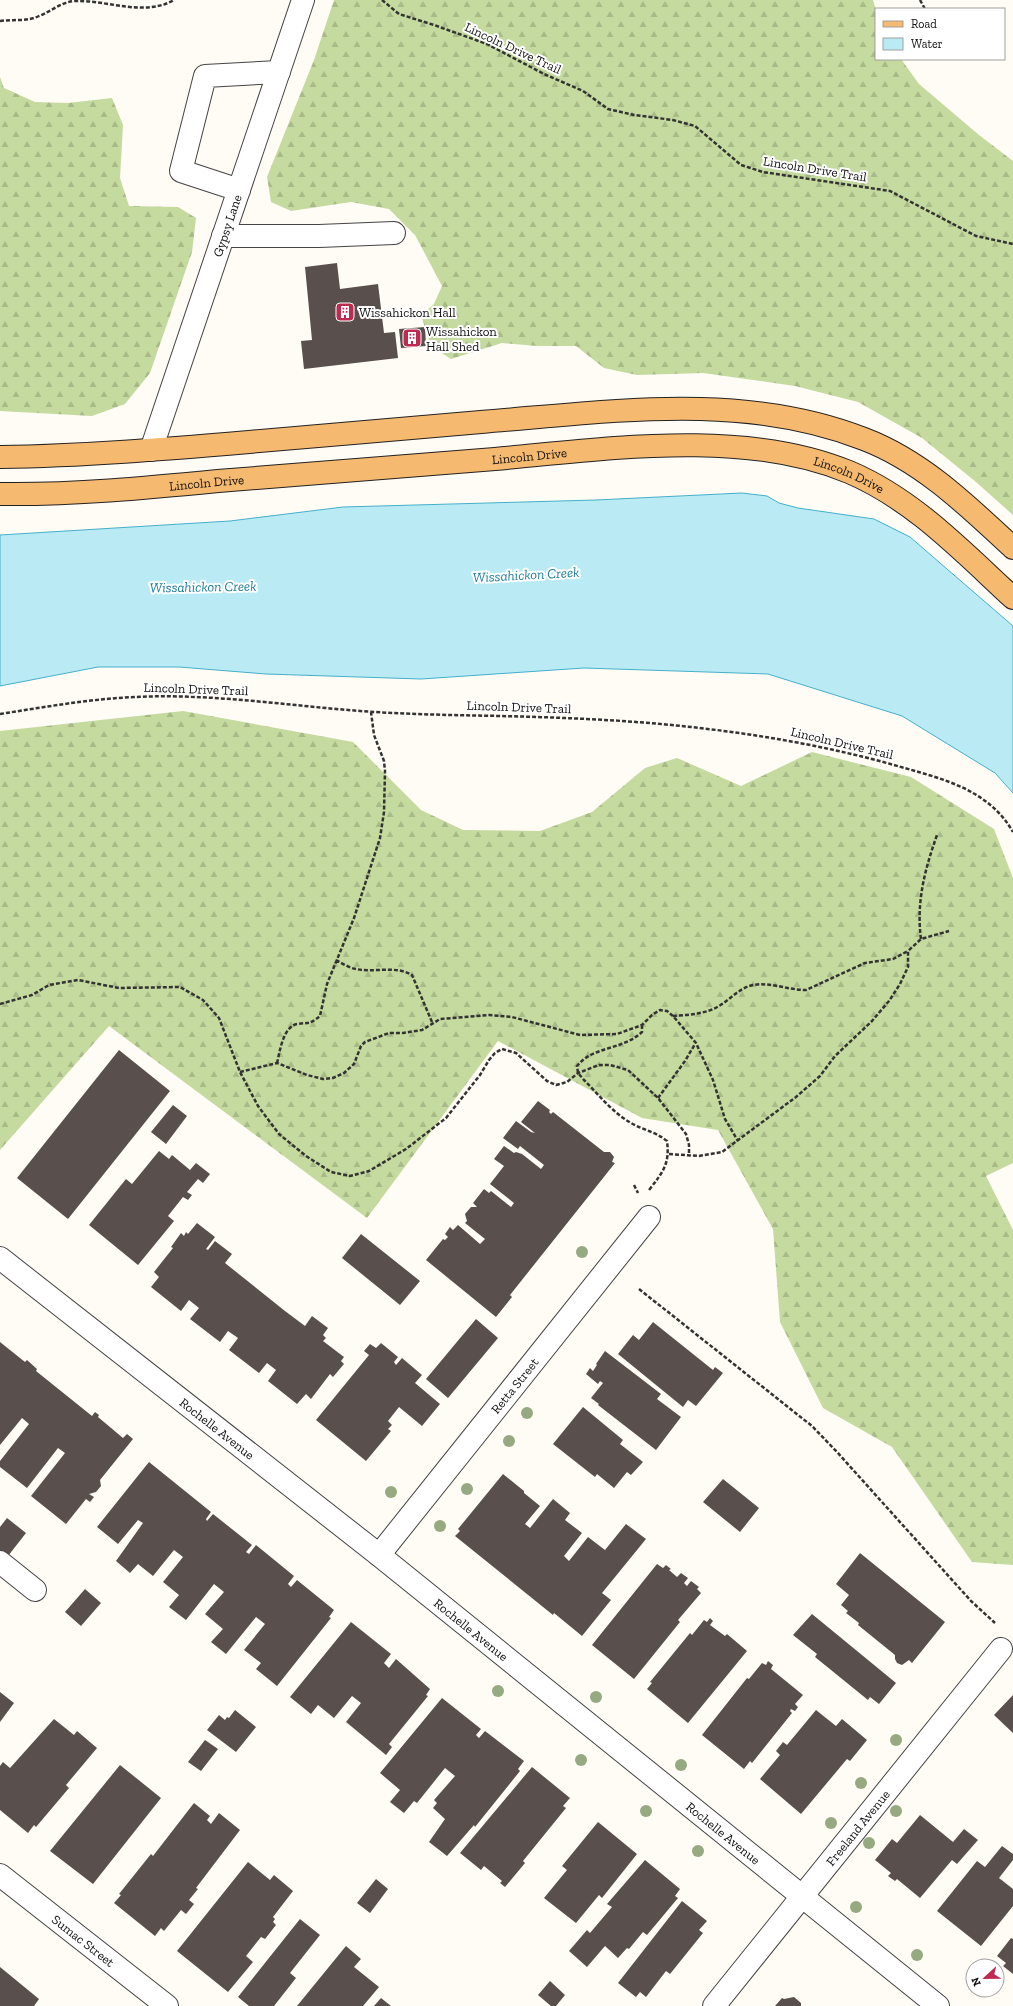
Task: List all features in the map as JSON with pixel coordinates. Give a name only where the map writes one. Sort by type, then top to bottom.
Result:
[{"type":"main road","points":[[0,457],[54,457],[151,450],[627,410],[712,408],[750,411],[792,417],[830,427],[866,439],[900,455],[964,503],[1013,548]]},
{"type":"main road","name":"Lincoln Drive","points":[[0,494],[107,491],[632,447],[691,446],[747,448],[784,453],[818,461],[847,471],[879,486],[932,524],[1013,598]]},
{"type":"street","name":"Gypsy Lane","points":[[151,450],[303,0]]},
{"type":"street","points":[[239,190],[181,171],[205,76],[279,72]]},
{"type":"street","points":[[223,236],[285,237],[394,233]]},
{"type":"street","name":"Retta Street","points":[[379,1555],[649,1217]]},
{"type":"street","name":"Rochelle Avenue","points":[[0,1258],[379,1555],[938,2006]]},
{"type":"street","points":[[0,1562],[35,1590]]},
{"type":"street","name":"Freeland Avenue","points":[[714,2006],[1001,1649]]},
{"type":"street","name":"Sumac Street","points":[[0,1875],[167,2006]]},
{"type":"path","points":[[0,21],[30,19],[40,16],[63,3],[74,1],[106,3],[142,8],[156,7],[174,0]]},
{"type":"path","name":"Lincoln Drive Trail","points":[[382,0],[399,14],[487,44],[544,74],[583,91],[608,109],[634,115],[674,120],[695,126],[741,165],[763,172],[890,191],[976,236],[1013,244]]},
{"type":"path","name":"Lincoln Drive Trail","points":[[0,714],[80,701],[137,697],[187,697],[371,712],[642,722],[795,742],[850,753],[945,780],[967,788],[983,798],[1013,832]]},
{"type":"path","points":[[277,1063],[288,1030],[295,1024],[310,1024],[320,1016],[327,984],[354,918],[380,838],[384,812],[385,766],[374,735],[371,712]]},
{"type":"path","points":[[921,939],[919,907],[922,887],[927,864],[937,835]]},
{"type":"path","points":[[673,1016],[688,1015],[719,1006],[735,993],[752,986],[770,984],[797,990],[806,990],[864,963],[893,959],[908,951],[921,939],[949,931]]},
{"type":"path","points":[[669,1154],[699,1156],[722,1152],[820,1076],[835,1056],[876,1016],[889,1001],[900,984],[908,967],[908,951]]},
{"type":"path","points":[[336,960],[355,969],[376,971],[395,970],[412,975],[432,1022]]},
{"type":"path","points":[[0,1004],[32,995],[50,985],[78,980],[119,988],[180,987],[202,1000],[219,1018],[240,1072],[258,1106],[279,1134],[306,1156],[331,1172],[350,1176],[369,1171],[406,1149],[446,1118],[480,1075],[489,1060],[495,1053],[502,1049],[516,1053],[547,1080],[556,1084],[567,1082],[578,1073],[599,1065],[610,1065],[628,1070],[658,1098],[686,1134],[690,1145],[689,1155]]},
{"type":"path","points":[[240,1072],[277,1063],[307,1075],[323,1079],[333,1078],[344,1073],[354,1064],[361,1046],[365,1042],[389,1033],[403,1033],[422,1030],[432,1022],[440,1019],[489,1015],[512,1017],[580,1035],[617,1034],[642,1026],[652,1014],[660,1010],[667,1011],[673,1016],[696,1043],[713,1080],[725,1119],[738,1141]]},
{"type":"path","points":[[642,1026],[642,1032],[630,1041],[594,1052],[582,1059],[577,1066],[578,1073],[630,1123],[647,1131],[658,1134],[667,1141],[669,1154],[665,1170],[649,1190]]},
{"type":"path","points":[[658,1098],[696,1043]]},
{"type":"path","points":[[639,1289],[812,1426],[971,1601],[994,1623]]},
{"type":"green space","points":[[334,0],[873,0],[875,8],[875,60],[902,60],[919,84],[979,135],[1013,161],[1013,515],[976,482],[922,438],[858,402],[795,386],[703,373],[637,375],[604,368],[576,346],[537,346],[502,343],[451,359],[431,346],[421,315],[434,304],[442,286],[415,235],[389,209],[351,202],[291,211],[271,202],[267,177],[314,60]]},
{"type":"green space","points":[[0,77],[4,88],[35,102],[68,103],[112,98],[123,125],[120,178],[129,206],[178,207],[196,218],[192,252],[150,373],[125,404],[92,416],[0,411]]},
{"type":"green space","points":[[183,711],[353,742],[421,810],[463,830],[540,831],[592,812],[645,768],[677,758],[741,786],[812,752],[911,777],[994,829],[1013,878],[1013,1163],[986,1176],[1013,1230],[1013,1565],[972,1562],[892,1447],[823,1408],[780,1322],[773,1229],[718,1130],[642,1118],[498,1041],[367,1218],[109,1026],[0,1150],[0,731]]},
{"type":"water","name":"Wissahickon Creek","points":[[742,493],[767,496],[779,503],[798,508],[874,519],[910,537],[1013,626],[1013,793],[995,773],[902,716],[768,674],[584,668],[421,679],[266,674],[179,667],[98,667],[0,686],[0,535],[230,521],[343,507],[596,500]]},
{"type":"building","name":"Wissahickon Hall","points":[[337,263],[340,289],[378,284],[384,333],[395,332],[398,358],[304,369],[301,341],[312,340],[305,267]]},
{"type":"building","name":"Wissahickon Hall Shed","points":[[425,327],[426,346],[401,348],[399,329]]},
{"type":"building","points":[[119,1050],[170,1091],[68,1219],[17,1178]]},
{"type":"building","points":[[538,1101],[550,1110],[549,1112],[551,1114],[553,1112],[604,1152],[610,1152],[614,1157],[612,1162],[615,1163],[510,1295],[512,1297],[496,1317],[426,1260],[443,1239],[445,1240],[448,1237],[445,1234],[450,1227],[453,1230],[458,1225],[480,1244],[485,1239],[465,1223],[467,1221],[465,1214],[471,1207],[477,1207],[473,1203],[484,1189],[489,1193],[491,1191],[511,1207],[514,1203],[490,1184],[504,1166],[494,1159],[504,1146],[514,1153],[516,1152],[522,1154],[541,1169],[544,1165],[520,1146],[518,1149],[503,1138],[516,1121],[531,1132],[535,1133],[521,1122]]},
{"type":"building","points":[[173,1105],[187,1116],[166,1144],[151,1132]]},
{"type":"building","points":[[159,1151],[169,1159],[172,1155],[190,1170],[196,1163],[210,1174],[203,1183],[198,1179],[187,1192],[192,1195],[188,1200],[183,1197],[168,1216],[174,1221],[138,1265],[89,1225],[126,1179],[132,1184]]},
{"type":"building","points":[[197,1223],[215,1237],[206,1249],[208,1250],[215,1241],[232,1254],[225,1263],[285,1311],[305,1326],[312,1316],[328,1328],[323,1335],[326,1338],[323,1341],[344,1357],[341,1361],[344,1364],[333,1377],[330,1374],[311,1399],[306,1394],[297,1404],[268,1381],[276,1370],[267,1363],[259,1373],[229,1350],[238,1338],[228,1331],[220,1342],[190,1319],[199,1308],[189,1300],[181,1311],[151,1287],[159,1277],[154,1272],[173,1248],[171,1247],[181,1233],[184,1236],[186,1232],[188,1234]]},
{"type":"building","points":[[361,1234],[420,1281],[400,1305],[342,1258]]},
{"type":"building","points":[[476,1319],[498,1338],[448,1398],[426,1379]]},
{"type":"building","points":[[653,1322],[713,1370],[715,1367],[723,1373],[696,1406],[688,1400],[683,1407],[618,1354],[633,1335],[639,1340]]},
{"type":"building","points":[[0,1342],[25,1362],[27,1360],[37,1369],[36,1371],[92,1416],[95,1412],[99,1415],[98,1417],[123,1438],[127,1434],[133,1439],[100,1480],[101,1486],[96,1492],[89,1494],[94,1497],[90,1502],[86,1499],[66,1524],[31,1496],[65,1453],[58,1448],[27,1488],[0,1467],[0,1461],[29,1424],[22,1418],[0,1445]]},
{"type":"building","points":[[381,1343],[398,1357],[394,1362],[396,1365],[402,1358],[422,1375],[415,1383],[440,1404],[422,1426],[399,1407],[388,1421],[392,1425],[388,1429],[391,1431],[366,1461],[316,1420],[369,1355],[364,1351],[370,1344],[376,1348]]},
{"type":"building","points":[[605,1351],[661,1394],[657,1399],[681,1417],[656,1450],[591,1398],[603,1383],[600,1381],[598,1384],[586,1374],[590,1368],[593,1371]]},
{"type":"building","points":[[583,1407],[623,1440],[620,1444],[643,1462],[631,1475],[627,1472],[614,1488],[597,1474],[595,1477],[553,1444]]},
{"type":"building","points":[[149,1462],[211,1512],[206,1519],[207,1521],[213,1514],[252,1545],[246,1552],[249,1554],[256,1545],[294,1576],[288,1584],[291,1587],[297,1580],[334,1610],[329,1617],[331,1618],[277,1686],[256,1669],[261,1663],[244,1650],[265,1624],[256,1617],[226,1654],[211,1642],[223,1629],[205,1614],[224,1592],[214,1584],[186,1620],[169,1607],[179,1595],[163,1582],[183,1557],[174,1550],[153,1576],[138,1564],[130,1573],[116,1561],[143,1523],[138,1520],[118,1544],[97,1527]]},
{"type":"building","points":[[503,1474],[540,1506],[525,1524],[530,1528],[553,1499],[570,1513],[565,1520],[582,1533],[564,1556],[569,1561],[588,1537],[605,1550],[626,1524],[646,1539],[602,1593],[611,1600],[582,1636],[554,1613],[553,1615],[455,1536],[460,1531],[458,1529]]},
{"type":"building","points":[[723,1479],[759,1508],[740,1532],[703,1502]]},
{"type":"building","points":[[7,1518],[26,1533],[8,1556],[0,1550],[0,1527]]},
{"type":"building","points":[[860,1553],[945,1622],[912,1663],[909,1660],[902,1665],[897,1663],[895,1655],[858,1625],[859,1623],[846,1613],[848,1611],[841,1605],[849,1595],[836,1584]]},
{"type":"building","points":[[657,1564],[663,1568],[666,1565],[677,1577],[681,1573],[688,1578],[684,1583],[687,1586],[691,1581],[699,1587],[697,1589],[701,1593],[678,1620],[680,1622],[634,1679],[592,1645]]},
{"type":"building","points":[[85,1589],[101,1603],[81,1626],[65,1612]]},
{"type":"building","points":[[812,1614],[896,1683],[879,1704],[870,1697],[868,1700],[815,1657],[817,1654],[793,1635]]},
{"type":"building","points":[[710,1618],[713,1621],[710,1625],[725,1636],[727,1634],[747,1651],[688,1723],[647,1689],[652,1683],[650,1682],[690,1633],[692,1635],[704,1620],[707,1622]]},
{"type":"building","points":[[351,1622],[391,1654],[384,1663],[389,1668],[396,1659],[430,1689],[426,1695],[428,1696],[389,1744],[392,1747],[386,1755],[346,1722],[361,1703],[352,1696],[334,1718],[318,1705],[311,1714],[290,1697]]},
{"type":"building","points":[[768,1661],[773,1665],[771,1669],[803,1695],[795,1704],[798,1707],[795,1711],[791,1709],[790,1711],[792,1713],[752,1763],[750,1761],[744,1769],[702,1735],[747,1678],[749,1679],[762,1663],[766,1665]]},
{"type":"building","points":[[0,1692],[14,1703],[0,1722]]},
{"type":"building","points":[[1013,1695],[1013,1733],[994,1715]]},
{"type":"building","points":[[442,1698],[481,1729],[476,1735],[479,1738],[485,1731],[524,1761],[518,1769],[520,1771],[475,1827],[474,1825],[447,1856],[429,1842],[445,1819],[433,1808],[437,1803],[434,1800],[455,1776],[445,1768],[417,1803],[414,1801],[404,1813],[390,1802],[400,1790],[380,1773]]},
{"type":"building","points":[[235,1710],[256,1727],[236,1752],[207,1730],[219,1715],[225,1720],[227,1717],[229,1718]]},
{"type":"building","points":[[816,1710],[836,1726],[842,1719],[867,1740],[850,1761],[847,1759],[801,1814],[760,1779],[780,1755],[776,1751],[783,1742],[787,1745]]},
{"type":"building","points":[[54,1719],[74,1735],[77,1731],[97,1748],[66,1785],[69,1788],[36,1827],[34,1825],[28,1833],[0,1810],[0,1766],[3,1762],[10,1768]]},
{"type":"building","points":[[205,1740],[218,1749],[201,1771],[188,1762]]},
{"type":"building","points":[[120,1765],[161,1798],[93,1884],[50,1851]]},
{"type":"building","points":[[532,1767],[570,1798],[563,1806],[566,1808],[523,1861],[525,1863],[505,1887],[500,1883],[502,1881],[484,1866],[481,1870],[460,1853]]},
{"type":"building","points":[[194,1803],[210,1816],[207,1820],[211,1824],[219,1813],[240,1830],[196,1888],[198,1889],[189,1900],[194,1904],[186,1914],[181,1910],[164,1931],[161,1928],[155,1936],[114,1903],[121,1895],[119,1894],[151,1854],[153,1856]]},
{"type":"building","points":[[920,1815],[953,1842],[964,1829],[978,1840],[957,1864],[952,1860],[920,1898],[897,1879],[895,1881],[888,1876],[891,1873],[875,1860],[892,1839],[897,1843]]},
{"type":"building","points":[[598,1822],[637,1854],[602,1898],[599,1895],[576,1923],[544,1898],[567,1870],[562,1866]]},
{"type":"building","points":[[1002,1846],[1013,1854],[1013,1860],[999,1878],[1013,1889],[1013,1906],[981,1946],[937,1911],[977,1861],[985,1867]]},
{"type":"building","points":[[645,1860],[680,1889],[675,1896],[678,1898],[647,1935],[643,1932],[629,1949],[627,1948],[618,1958],[605,1946],[587,1967],[569,1951],[587,1930],[590,1933],[612,1907],[607,1904]]},
{"type":"building","points":[[248,1862],[270,1880],[274,1875],[293,1891],[273,1917],[275,1919],[273,1922],[276,1925],[265,1939],[261,1937],[246,1956],[253,1962],[228,1992],[177,1951]]},
{"type":"building","points":[[376,1879],[388,1889],[370,1913],[357,1903]]},
{"type":"building","points":[[682,1901],[707,1921],[699,1930],[703,1933],[670,1974],[666,1971],[646,1997],[640,1992],[636,1997],[618,1983]]},
{"type":"building","points":[[300,1919],[320,1935],[290,1973],[296,1978],[274,2006],[249,2006],[238,1997]]},
{"type":"building","points":[[1011,1938],[1013,1939],[1013,1974],[1005,1968],[1005,1958],[1000,1958],[997,1956]]},
{"type":"building","points":[[346,1946],[361,1959],[354,1967],[379,1987],[363,2006],[297,2006]]},
{"type":"building","points":[[0,1967],[39,1999],[34,2006],[0,2006]]},
{"type":"building","points":[[550,1981],[565,1995],[556,2006],[551,2006],[538,1995]]},
{"type":"building","points":[[794,1997],[801,2003],[801,2006],[775,2006],[782,1998]]},
{"type":"building","points":[[381,1998],[391,2006],[374,2006]]},
{"type":"place","name":"Wissahickon Hall","points":[[345,312]]},
{"type":"place","name":"Wissahickon Hall Shed","points":[[412,338]]}]
